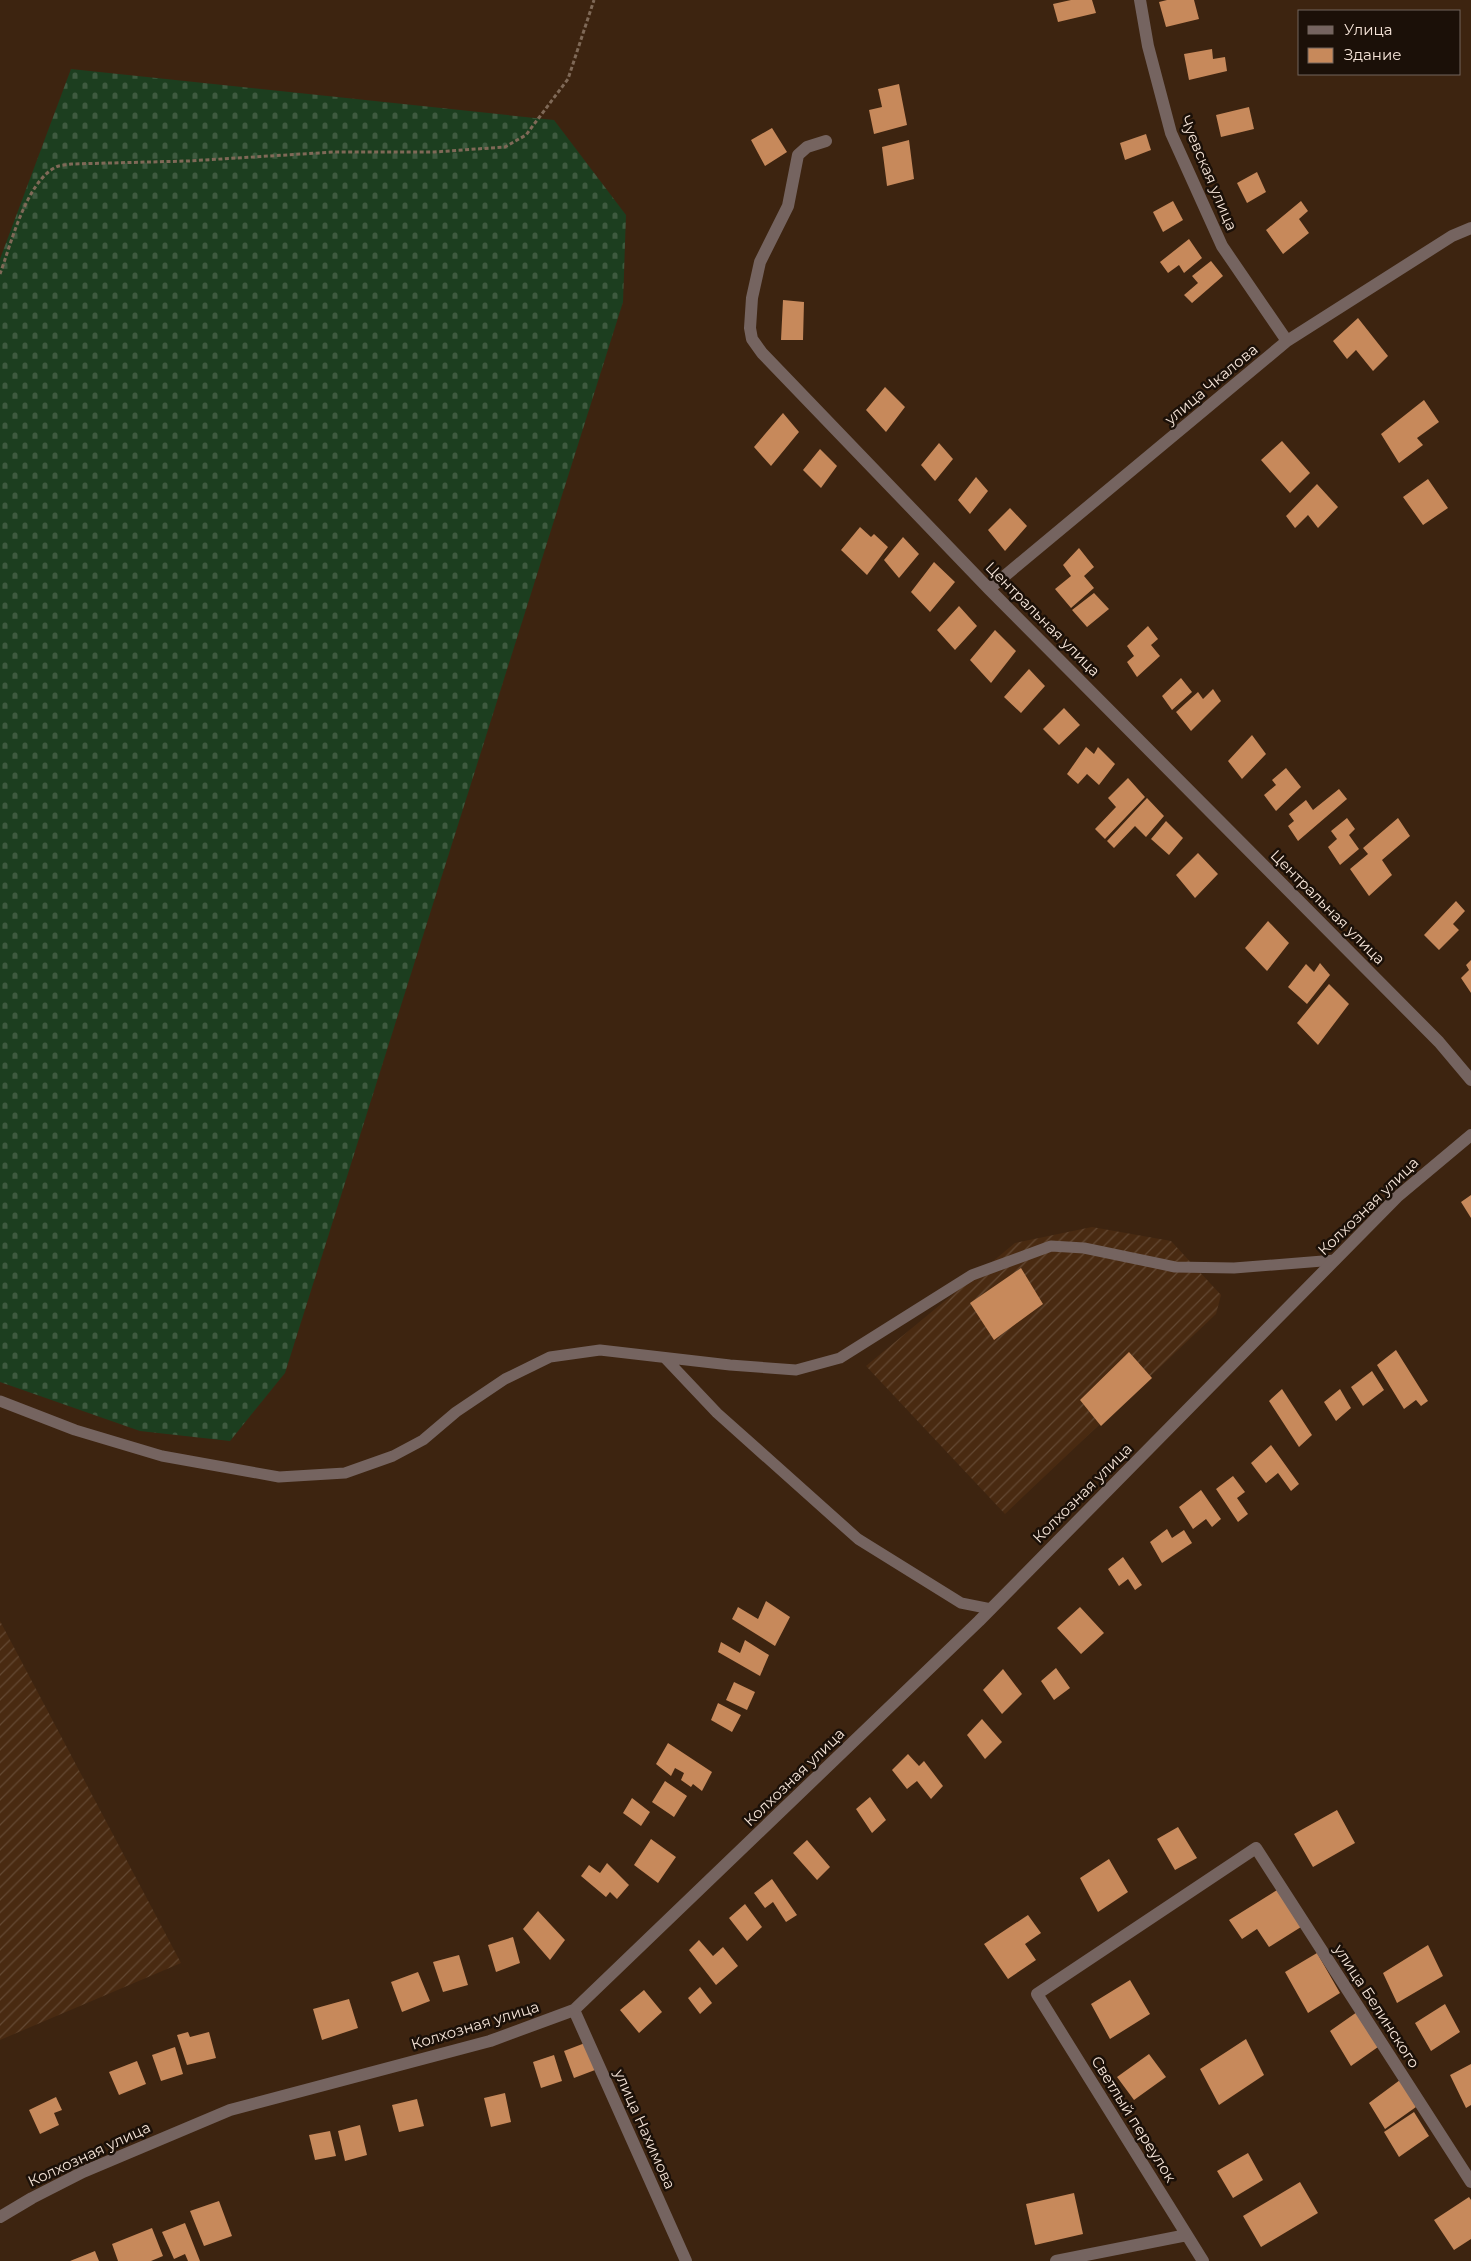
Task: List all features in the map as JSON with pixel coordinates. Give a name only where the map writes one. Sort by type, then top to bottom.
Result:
[{"type":"street","name":"Чуевская улица","points":[[1140,0],[1148,46],[1171,133],[1222,246],[1287,341]]},
{"type":"street","name":"Центральная улица","points":[[826,141],[807,147],[798,155],[788,206],[760,262],[750,316],[752,339],[762,354],[989,589],[1439,1042],[1471,1080]]},
{"type":"street","name":"улица Чкалова","points":[[989,589],[1287,341],[1452,236],[1471,228]]},
{"type":"street","name":"Колхозная улица","points":[[0,2217],[32,2198],[84,2172],[230,2110],[490,2040],[574,2010],[991,1608],[1397,1197],[1471,1135]]},
{"type":"street","name":"улица Белинского","points":[[1037,1994],[1256,1848],[1471,2182]]},
{"type":"street","name":"Светлый переулок","points":[[1037,1994],[1203,2261]]},
{"type":"street","name":"улица Нахимова","points":[[574,2010],[686,2261]]},
{"type":"street","points":[[1056,2261],[1187,2235]]},
{"type":"lane","points":[[0,1401],[75,1430],[162,1456],[279,1478],[345,1473],[393,1456],[423,1440],[456,1412],[505,1379],[550,1357],[600,1350],[796,1370],[840,1358],[972,1275],[1051,1246],[1084,1248],[1175,1267],[1234,1268],[1335,1260]]},
{"type":"lane","points":[[665,1358],[717,1413],[858,1539],[961,1603],[991,1608]]},
{"type":"path","points":[[0,274],[28,198],[40,180],[56,167],[71,164],[188,161],[334,152],[434,152],[505,146],[526,135],[568,79],[594,0]]},
{"type":"shaded area","points":[[1092,1227],[1171,1241],[1221,1295],[1216,1314],[1005,1514],[866,1366],[1015,1243]]},
{"type":"shaded area","points":[[0,1621],[181,1963],[0,2040]]},
{"type":"green space","points":[[71,69],[554,120],[626,215],[623,302],[285,1373],[230,1441],[140,1431],[0,1382],[0,259]]},
{"type":"building","points":[[1071,0],[1092,0],[1096,13],[1058,22],[1053,4]]},
{"type":"building","points":[[1167,0],[1194,0],[1199,19],[1166,27],[1159,2]]},
{"type":"building","points":[[1212,49],[1213,59],[1225,57],[1227,71],[1189,80],[1184,54]]},
{"type":"building","points":[[899,84],[907,125],[874,134],[869,110],[882,107],[878,89]]},
{"type":"building","points":[[1249,107],[1254,129],[1221,137],[1216,115]]},
{"type":"building","points":[[772,128],[787,152],[765,166],[751,140]]},
{"type":"building","points":[[1146,134],[1151,150],[1125,160],[1120,143]]},
{"type":"building","points":[[909,140],[914,179],[887,186],[882,147]]},
{"type":"building","points":[[1257,172],[1266,192],[1247,203],[1237,183]]},
{"type":"building","points":[[1173,201],[1183,220],[1163,232],[1153,212]]},
{"type":"building","points":[[1301,201],[1308,211],[1299,219],[1309,233],[1283,254],[1266,230]]},
{"type":"building","points":[[1189,239],[1202,258],[1184,273],[1179,265],[1168,273],[1160,262]]},
{"type":"building","points":[[1211,261],[1223,276],[1192,303],[1184,295],[1198,283],[1192,276]]},
{"type":"building","points":[[783,300],[804,302],[803,340],[781,340]]},
{"type":"building","points":[[1358,318],[1388,356],[1373,371],[1356,350],[1347,359],[1333,341]]},
{"type":"building","points":[[885,387],[905,407],[886,432],[866,410]]},
{"type":"building","points":[[1424,400],[1439,422],[1417,438],[1423,445],[1399,463],[1381,434]]},
{"type":"building","points":[[783,413],[799,432],[771,466],[754,447]]},
{"type":"building","points":[[1282,441],[1310,473],[1290,493],[1261,460]]},
{"type":"building","points":[[939,443],[953,459],[935,481],[921,465]]},
{"type":"building","points":[[820,449],[837,466],[821,488],[803,470]]},
{"type":"building","points":[[976,477],[988,491],[970,514],[958,500]]},
{"type":"building","points":[[1428,479],[1448,508],[1423,525],[1403,497]]},
{"type":"building","points":[[1317,484],[1338,507],[1318,528],[1308,515],[1295,528],[1286,516]]},
{"type":"building","points":[[1010,508],[1027,526],[1005,551],[988,530]]},
{"type":"building","points":[[860,527],[871,537],[874,534],[888,547],[867,575],[841,550]]},
{"type":"building","points":[[903,537],[919,554],[899,578],[884,560]]},
{"type":"building","points":[[1079,548],[1094,567],[1084,576],[1094,588],[1071,608],[1055,589],[1071,576],[1063,565]]},
{"type":"building","points":[[934,562],[955,582],[930,612],[911,592]]},
{"type":"building","points":[[1094,593],[1109,609],[1087,627],[1072,610]]},
{"type":"building","points":[[959,606],[977,626],[955,650],[937,630]]},
{"type":"building","points":[[1148,626],[1158,639],[1151,645],[1160,656],[1137,677],[1127,662],[1134,656],[1127,646]]},
{"type":"building","points":[[995,630],[1016,651],[991,683],[970,660]]},
{"type":"building","points":[[1029,669],[1045,686],[1021,713],[1004,697]]},
{"type":"building","points":[[1181,678],[1192,692],[1172,710],[1162,696]]},
{"type":"building","points":[[1213,689],[1221,701],[1191,731],[1176,712],[1198,692],[1203,699]]},
{"type":"building","points":[[1064,708],[1080,725],[1059,745],[1043,729]]},
{"type":"building","points":[[1252,735],[1266,754],[1242,779],[1228,761]]},
{"type":"building","points":[[1086,747],[1094,754],[1098,747],[1115,764],[1099,785],[1087,774],[1078,784],[1067,774]]},
{"type":"building","points":[[1286,768],[1301,787],[1276,811],[1264,795],[1276,785],[1272,780]]},
{"type":"building","points":[[1128,778],[1145,797],[1105,839],[1095,829],[1116,807],[1108,798]]},
{"type":"building","points":[[1339,789],[1347,799],[1298,841],[1288,826],[1294,821],[1289,814],[1306,800],[1313,810]]},
{"type":"building","points":[[1147,798],[1164,816],[1146,837],[1135,826],[1114,848],[1107,841]]},
{"type":"building","points":[[1347,818],[1355,829],[1349,835],[1359,849],[1340,865],[1328,847],[1337,839],[1331,831]]},
{"type":"building","points":[[1398,818],[1410,836],[1382,860],[1392,875],[1369,896],[1350,869],[1368,854],[1363,848]]},
{"type":"building","points":[[1166,821],[1183,838],[1169,855],[1151,839]]},
{"type":"building","points":[[1198,853],[1218,874],[1195,898],[1176,875]]},
{"type":"building","points":[[1456,901],[1465,911],[1453,924],[1459,930],[1439,950],[1424,935]]},
{"type":"building","points":[[1268,921],[1289,943],[1267,971],[1245,948]]},
{"type":"building","points":[[1471,960],[1471,993],[1461,978],[1469,970],[1466,965]]},
{"type":"building","points":[[1320,963],[1330,975],[1307,1004],[1288,987],[1306,964],[1314,972]]},
{"type":"building","points":[[1329,984],[1349,1004],[1318,1045],[1297,1023]]},
{"type":"building","points":[[1471,1195],[1471,1218],[1461,1202]]},
{"type":"building","points":[[1021,1268],[1043,1304],[994,1340],[970,1303]]},
{"type":"building","points":[[1396,1350],[1428,1401],[1421,1406],[1416,1400],[1404,1409],[1377,1365]]},
{"type":"building","points":[[1129,1352],[1152,1378],[1101,1426],[1080,1400]]},
{"type":"building","points":[[1372,1371],[1384,1390],[1363,1406],[1351,1387]]},
{"type":"building","points":[[1282,1389],[1312,1435],[1299,1447],[1269,1401]]},
{"type":"building","points":[[1340,1389],[1351,1408],[1336,1421],[1324,1402]]},
{"type":"building","points":[[1271,1445],[1299,1484],[1291,1491],[1278,1473],[1266,1483],[1251,1463]]},
{"type":"building","points":[[1233,1476],[1245,1492],[1237,1498],[1248,1514],[1238,1522],[1216,1489]]},
{"type":"building","points":[[1201,1490],[1221,1519],[1212,1527],[1206,1519],[1193,1529],[1179,1507]]},
{"type":"building","points":[[1167,1529],[1172,1538],[1184,1530],[1192,1543],[1162,1563],[1150,1542]]},
{"type":"building","points":[[1123,1557],[1142,1585],[1135,1590],[1128,1579],[1119,1586],[1108,1569]]},
{"type":"building","points":[[766,1601],[790,1617],[775,1646],[732,1619],[738,1607],[758,1619]]},
{"type":"building","points":[[1080,1607],[1104,1633],[1081,1654],[1057,1628]]},
{"type":"building","points":[[745,1640],[769,1655],[760,1676],[718,1652],[721,1642],[740,1653]]},
{"type":"building","points":[[1056,1668],[1070,1688],[1054,1700],[1041,1681]]},
{"type":"building","points":[[1003,1669],[1022,1694],[1002,1714],[983,1690]]},
{"type":"building","points":[[734,1682],[755,1692],[747,1710],[726,1700]]},
{"type":"building","points":[[718,1703],[741,1715],[732,1732],[711,1720]]},
{"type":"building","points":[[982,1719],[1002,1742],[985,1759],[967,1735]]},
{"type":"building","points":[[668,1743],[712,1772],[702,1791],[693,1784],[691,1787],[681,1780],[684,1773],[675,1768],[671,1776],[656,1764]]},
{"type":"building","points":[[908,1754],[919,1766],[924,1761],[943,1786],[931,1799],[917,1781],[907,1789],[892,1770]]},
{"type":"building","points":[[665,1781],[687,1796],[674,1817],[652,1802]]},
{"type":"building","points":[[870,1797],[886,1820],[872,1833],[856,1809]]},
{"type":"building","points":[[632,1798],[650,1812],[641,1826],[623,1813]]},
{"type":"building","points":[[1337,1810],[1355,1843],[1313,1867],[1294,1834]]},
{"type":"building","points":[[1178,1827],[1197,1858],[1175,1870],[1157,1839]]},
{"type":"building","points":[[651,1839],[676,1857],[658,1883],[634,1865]]},
{"type":"building","points":[[807,1840],[830,1867],[817,1880],[793,1853]]},
{"type":"building","points":[[1109,1859],[1128,1892],[1098,1912],[1080,1878]]},
{"type":"building","points":[[607,1863],[629,1885],[617,1899],[610,1892],[606,1897],[581,1876],[589,1865],[600,1873]]},
{"type":"building","points":[[772,1879],[797,1915],[786,1922],[773,1902],[765,1908],[754,1893]]},
{"type":"building","points":[[1277,1890],[1301,1927],[1269,1947],[1257,1929],[1242,1939],[1229,1920]]},
{"type":"building","points":[[745,1904],[762,1927],[747,1941],[729,1918]]},
{"type":"building","points":[[538,1911],[565,1940],[550,1960],[523,1929]]},
{"type":"building","points":[[1028,1915],[1041,1933],[1025,1944],[1036,1960],[1008,1979],[984,1944]]},
{"type":"building","points":[[513,1937],[520,1963],[496,1972],[488,1945]]},
{"type":"building","points":[[699,1940],[713,1956],[723,1947],[738,1966],[716,1985],[689,1950]]},
{"type":"building","points":[[1428,1945],[1443,1976],[1397,2003],[1383,1973]]},
{"type":"building","points":[[1317,1953],[1340,1993],[1308,2013],[1285,1972]]},
{"type":"building","points":[[459,1955],[468,1985],[443,1992],[433,1962]]},
{"type":"building","points":[[418,1972],[430,2001],[402,2012],[391,1982]]},
{"type":"building","points":[[1130,1980],[1150,2014],[1110,2039],[1091,2004]]},
{"type":"building","points":[[700,1987],[712,2003],[700,2014],[688,1998]]},
{"type":"building","points":[[644,1990],[662,2012],[639,2033],[620,2010]]},
{"type":"building","points":[[349,1999],[358,2028],[322,2040],[313,2009]]},
{"type":"building","points":[[1445,2004],[1460,2032],[1431,2051],[1415,2023]]},
{"type":"building","points":[[1357,2012],[1378,2047],[1351,2066],[1330,2031]]},
{"type":"building","points":[[188,2032],[190,2037],[209,2032],[216,2058],[187,2065],[177,2035]]},
{"type":"building","points":[[1246,2039],[1264,2075],[1219,2105],[1200,2069]]},
{"type":"building","points":[[585,2043],[595,2070],[574,2078],[564,2051]]},
{"type":"building","points":[[175,2047],[183,2074],[161,2081],[152,2055]]},
{"type":"building","points":[[1149,2054],[1166,2077],[1134,2100],[1117,2077]]},
{"type":"building","points":[[554,2055],[562,2081],[541,2088],[533,2062]]},
{"type":"building","points":[[137,2061],[146,2084],[119,2095],[109,2072]]},
{"type":"building","points":[[1471,2064],[1471,2105],[1466,2108],[1450,2075]]},
{"type":"building","points":[[1400,2080],[1416,2107],[1385,2129],[1369,2103]]},
{"type":"building","points":[[505,2093],[511,2122],[491,2127],[484,2098]]},
{"type":"building","points":[[56,2097],[62,2110],[54,2113],[59,2125],[40,2134],[29,2110]]},
{"type":"building","points":[[417,2099],[424,2126],[399,2132],[392,2105]]},
{"type":"building","points":[[1414,2112],[1429,2136],[1399,2157],[1384,2132]]},
{"type":"building","points":[[360,2125],[367,2155],[345,2161],[338,2131]]},
{"type":"building","points":[[330,2131],[336,2156],[315,2160],[309,2135]]},
{"type":"building","points":[[1248,2153],[1263,2180],[1233,2198],[1217,2171]]},
{"type":"building","points":[[1300,2182],[1318,2213],[1261,2247],[1243,2216]]},
{"type":"building","points":[[1074,2193],[1083,2234],[1035,2245],[1026,2204]]},
{"type":"building","points":[[1469,2197],[1471,2200],[1471,2239],[1454,2250],[1434,2220]]},
{"type":"building","points":[[219,2201],[232,2236],[204,2246],[190,2211]]},
{"type":"building","points":[[185,2223],[200,2261],[188,2261],[185,2254],[174,2259],[162,2232]]},
{"type":"building","points":[[152,2228],[163,2256],[151,2261],[118,2261],[112,2244]]},
{"type":"building","points":[[95,2251],[99,2261],[70,2261]]}]
